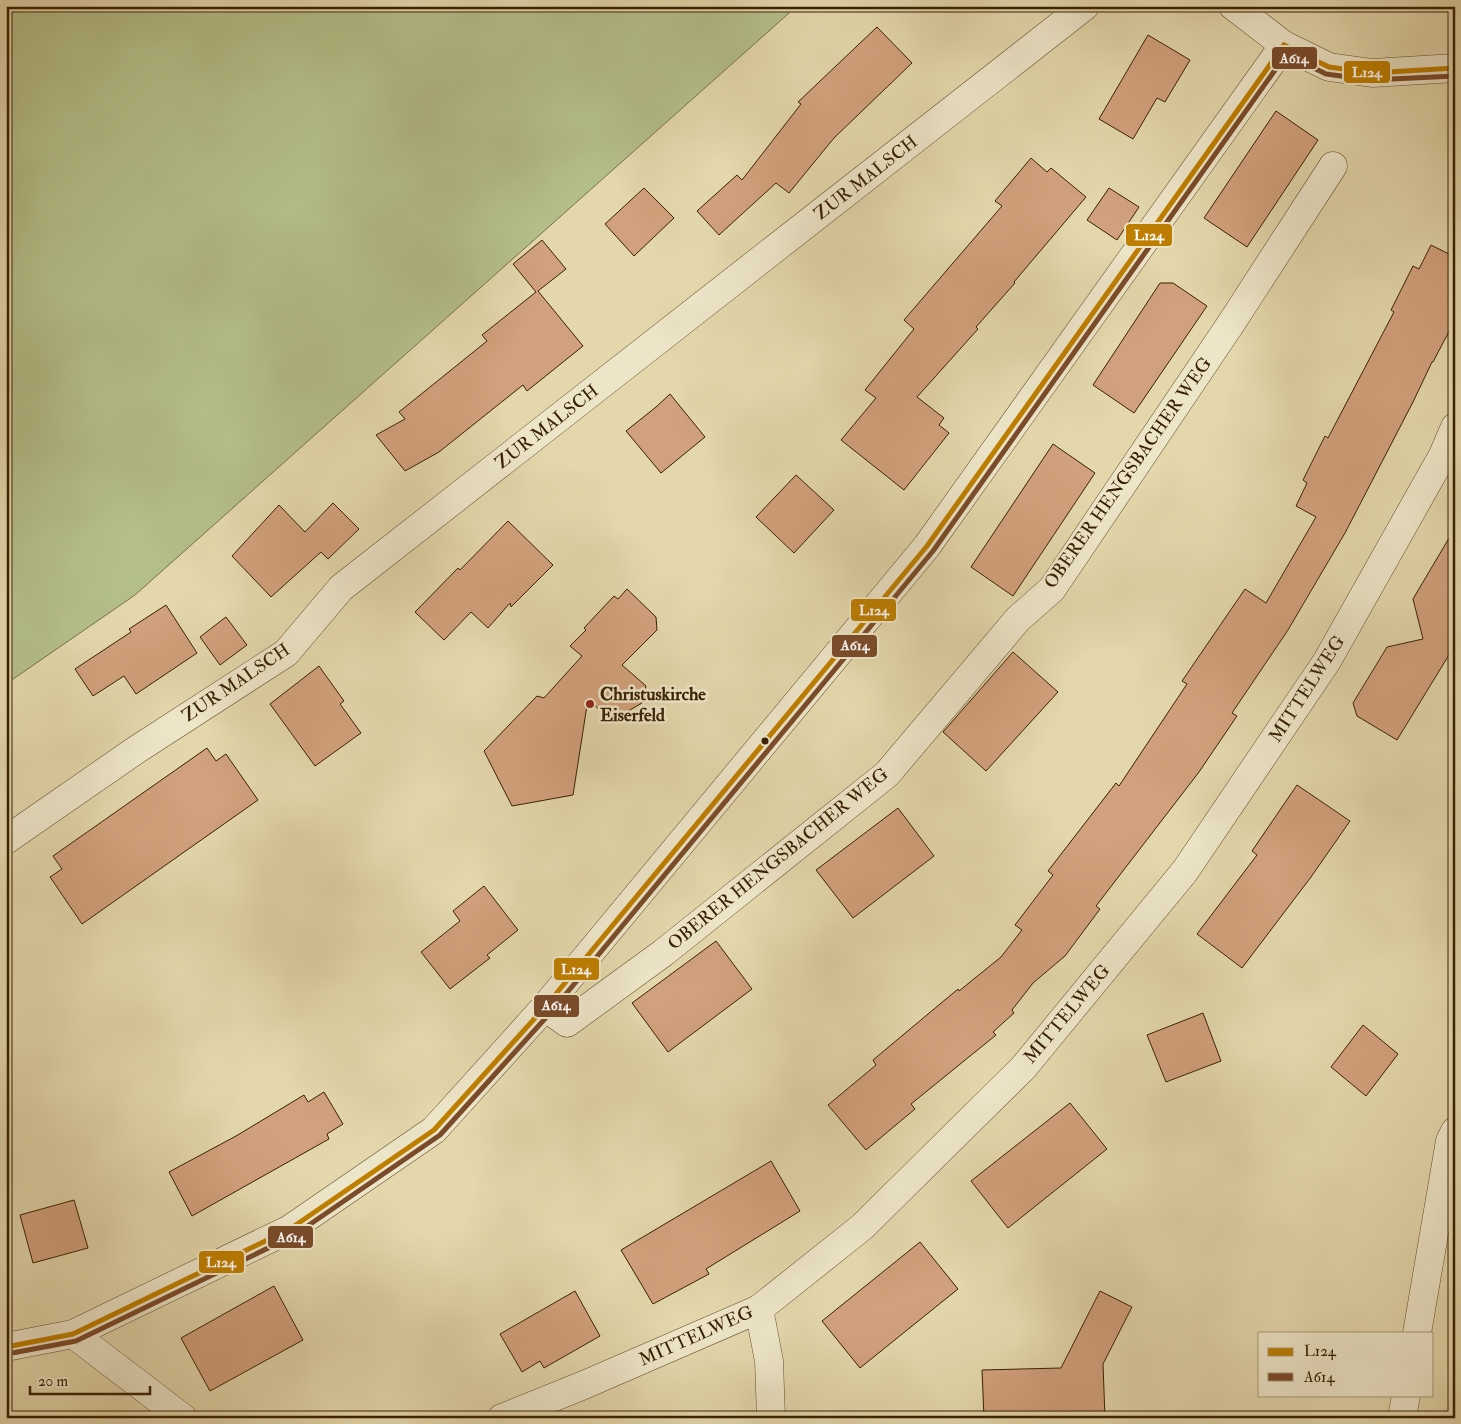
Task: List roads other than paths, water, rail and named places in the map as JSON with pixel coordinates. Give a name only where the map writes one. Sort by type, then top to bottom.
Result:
[{"type":"street","name":"ZUR MALSCH","points":[[6,840],[136,750],[286,653],[342,588],[1085,6]]},
{"type":"street","points":[[1233,6],[1284,45],[1329,67],[1372,73],[1455,68]]},
{"type":"street","points":[[6,1346],[73,1334],[290,1229],[434,1130],[545,1007],[926,546],[1284,45]]},
{"type":"street","name":"OBERER HENGSBACHER WEG","points":[[545,1007],[567,1023],[663,953],[886,774],[1018,619],[1052,589],[1230,326],[1333,166]]},
{"type":"street","name":"MITTELWEG","points":[[502,1418],[584,1385],[758,1309],[862,1227],[1023,1068],[1185,871],[1328,661],[1443,455],[1455,427]]},
{"type":"street","points":[[1417,1332],[1452,1136]]},
{"type":"street","points":[[758,1309],[769,1361],[771,1418]]},
{"type":"street","points":[[73,1334],[183,1418]]},
{"type":"street","points":[[1402,1418],[1406,1396]]},
{"type":"place","name":"Christuskirche Eiserfeld","points":[[590,704]]}]
